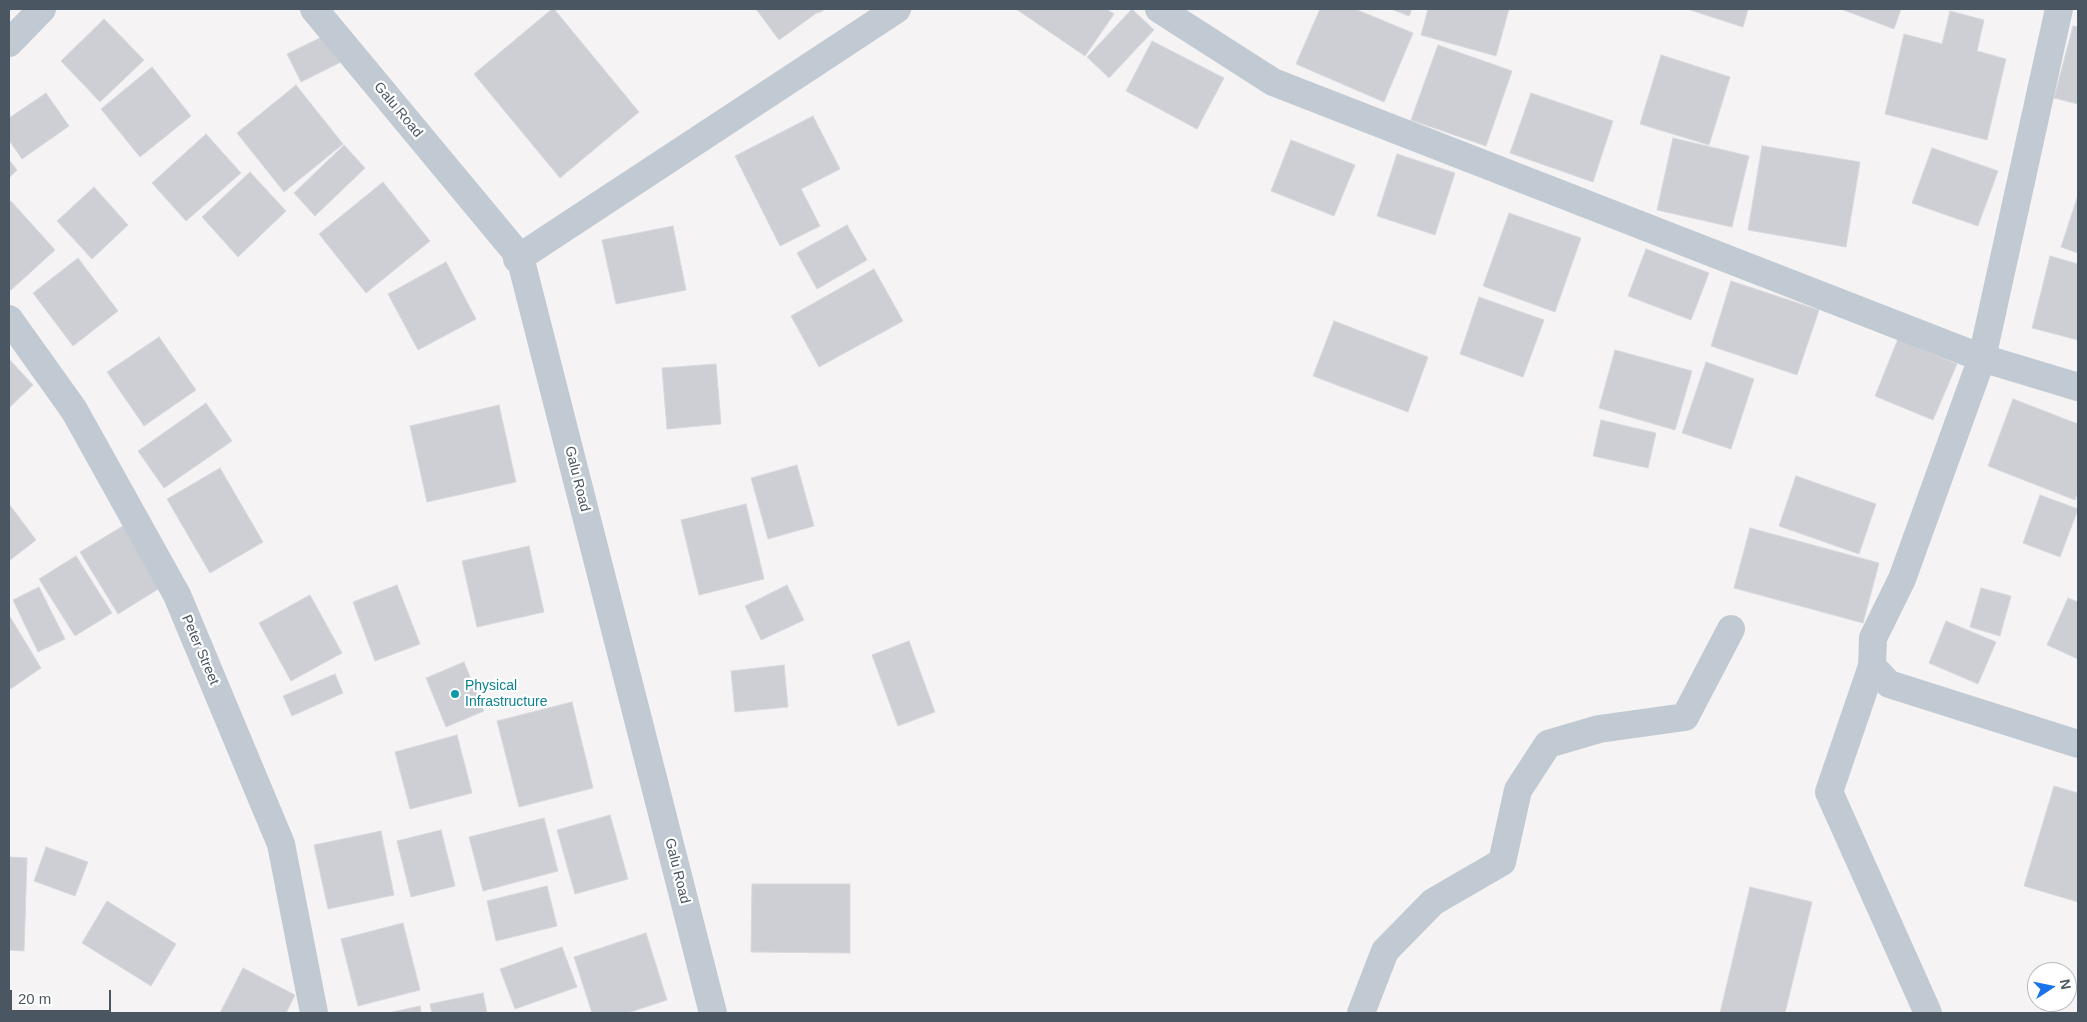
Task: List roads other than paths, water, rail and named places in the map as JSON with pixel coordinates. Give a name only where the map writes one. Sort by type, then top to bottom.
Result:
[{"type":"street","points":[[9,43],[42,9]]},
{"type":"street","name":"Galu Road","points":[[314,9],[519,258],[713,1013]]},
{"type":"street","points":[[519,258],[897,9]]},
{"type":"street","points":[[1159,9],[1274,82],[1982,358],[2078,387]]},
{"type":"street","points":[[1928,1013],[1829,792],[1872,666],[1873,638],[1902,579],[1982,358],[2059,9]]},
{"type":"street","name":"Peter Street","points":[[9,319],[74,410],[177,595],[281,844],[314,1013]]},
{"type":"street","points":[[1361,1013],[1385,951],[1433,902],[1502,862],[1518,790],[1548,744],[1599,729],[1685,718],[1731,629]]},
{"type":"street","points":[[1872,666],[1888,684],[2078,744]]},
{"type":"place","name":"Physical Infrastructure","points":[[455,694]]}]
